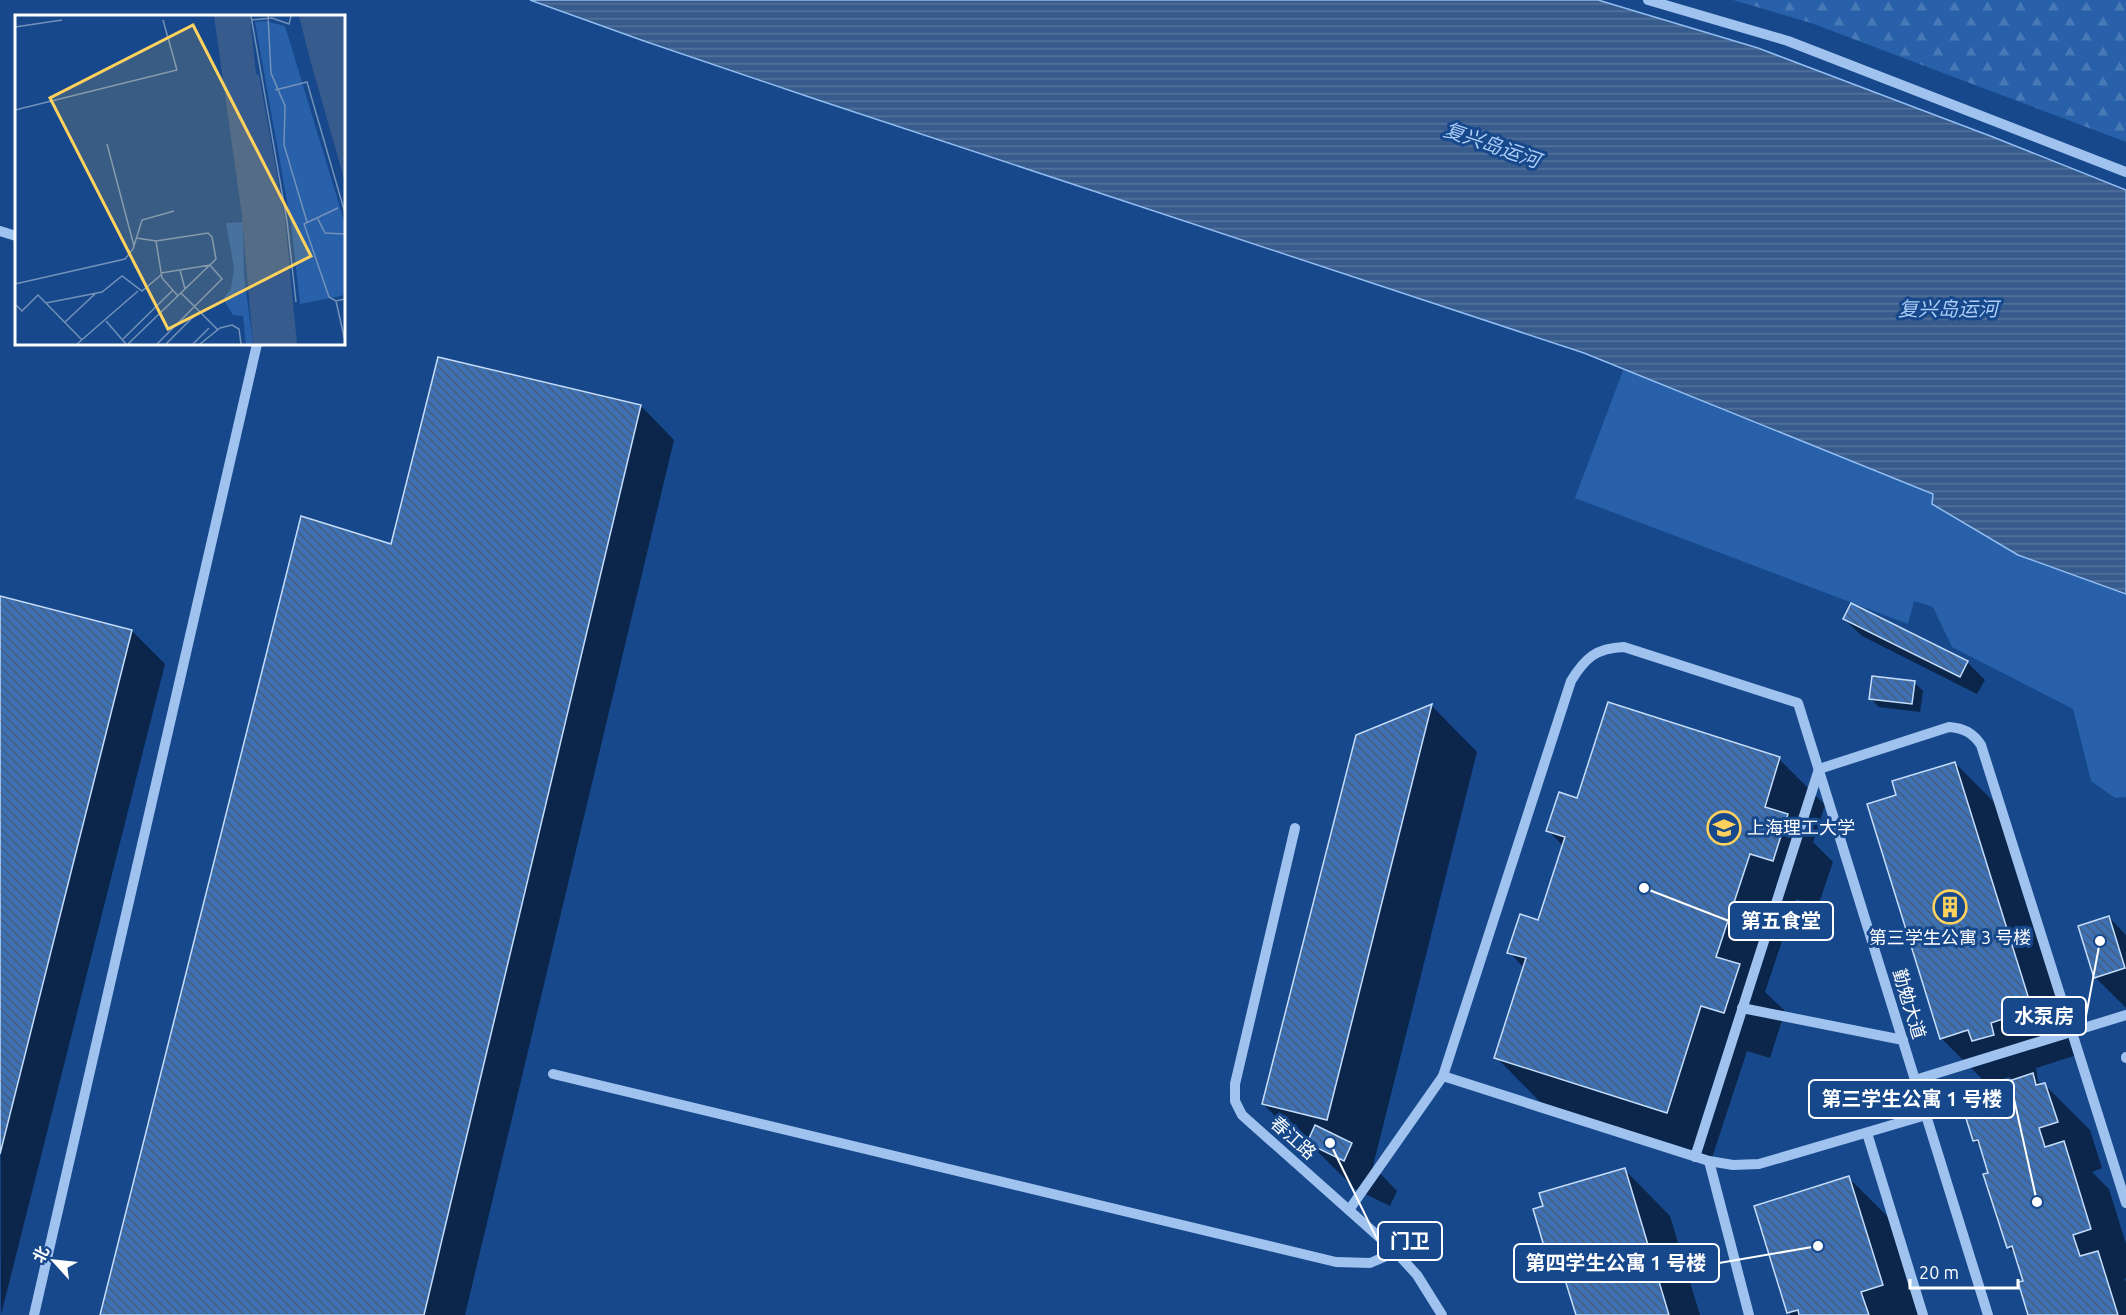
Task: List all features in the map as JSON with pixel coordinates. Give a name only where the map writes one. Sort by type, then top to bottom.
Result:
[{"type":"street","points":[[1648,0],[1788,41],[2126,172]]},
{"type":"street","points":[[0,231],[15,237]]},
{"type":"street","points":[[34,1315],[257,345]]},
{"type":"street","name":"勤勉大道","points":[[1443,1076],[1571,681],[1581,665],[1594,654],[1610,647],[1624,647],[1798,703],[1988,1315]]},
{"type":"street","points":[[1695,1157],[1819,770],[1949,727],[1959,728],[1976,737],[1981,745],[2126,1203]]},
{"type":"street","name":"春江路","points":[[1294,828],[1235,1084],[1235,1101],[1242,1115],[1396,1252],[1417,1275],[1442,1315]]},
{"type":"street","points":[[1742,1008],[1903,1040]]},
{"type":"street","points":[[1915,1080],[2126,1015]]},
{"type":"street","points":[[553,1074],[1336,1262],[1370,1263],[1396,1252]]},
{"type":"street","points":[[1349,1210],[1443,1076],[1695,1157],[1733,1165],[1759,1164],[1926,1115]]},
{"type":"street","points":[[1867,1132],[1923,1315]]},
{"type":"street","points":[[1709,1161],[1749,1315]]},
{"type":"green space","points":[[1733,0],[2126,0],[2126,142],[1811,23]]},
{"type":"green space","points":[[1624,368],[1933,494],[1933,504],[2018,555],[2126,594],[2126,797],[2115,798],[2091,781],[2073,709],[1952,647],[1933,607],[1914,601],[1908,624],[1575,498]]},
{"type":"water","name":"复兴岛运河","points":[[530,0],[1598,0],[1758,48],[2126,190],[2126,594],[2018,555],[1932,504],[1933,494],[1584,353],[818,100]]},
{"type":"building","points":[[438,357],[641,405],[424,1315],[100,1315],[301,516],[391,544]]},
{"type":"building","points":[[0,596],[132,630],[0,1154]]},
{"type":"building","points":[[1851,603],[1968,661],[1960,677],[1843,619]]},
{"type":"building","points":[[1872,676],[1915,681],[1912,704],[1869,699]]},
{"type":"building","points":[[1608,702],[1780,757],[1765,807],[1788,814],[1773,861],[1750,854],[1716,957],[1740,964],[1724,1013],[1701,1006],[1667,1113],[1494,1058],[1526,958],[1507,953],[1520,914],[1538,920],[1565,837],[1546,831],[1559,792],[1577,798]]},
{"type":"building","points":[[1432,704],[1327,1120],[1262,1104],[1356,735]]},
{"type":"building","name":"第三学生公寓 3 号楼","points":[[1955,762],[2032,1009],[1991,1023],[1994,1035],[1972,1041],[1968,1030],[1940,1039],[1867,804],[1896,795],[1892,781]]},
{"type":"building","points":[[2109,916],[2125,968],[2094,978],[2078,926]]},
{"type":"building","points":[[2033,1073],[2036,1085],[2045,1083],[2058,1122],[2039,1128],[2045,1147],[2064,1141],[2091,1229],[2073,1235],[2080,1256],[2098,1251],[2118,1315],[2028,1315],[2018,1282],[2023,1281],[2012,1246],[2007,1248],[1983,1174],[1988,1173],[1978,1140],[1973,1141],[1961,1102],[1993,1092],[1991,1087]]},
{"type":"building","points":[[1315,1125],[1352,1143],[1344,1161],[1307,1143]]},
{"type":"building","points":[[1625,1168],[1669,1315],[1576,1315],[1561,1267],[1551,1270],[1533,1209],[1543,1206],[1539,1193]]},
{"type":"building","points":[[1849,1176],[1883,1285],[1861,1292],[1869,1315],[1799,1315],[1798,1310],[1787,1313],[1754,1206]]},
{"type":"place","name":"上海理工大学","points":[[1724,828]]},
{"type":"place","name":"第五食堂","points":[[1644,888]]},
{"type":"place","name":"第三学生公寓 3 号楼","points":[[1950,907]]},
{"type":"place","name":"水泵房","points":[[2100,941]]},
{"type":"place","name":"门卫","points":[[1330,1143]]},
{"type":"place","name":"第三学生公寓 1 号楼","points":[[2037,1202]]},
{"type":"place","name":"第四学生公寓 1 号楼","points":[[1818,1246]]}]
